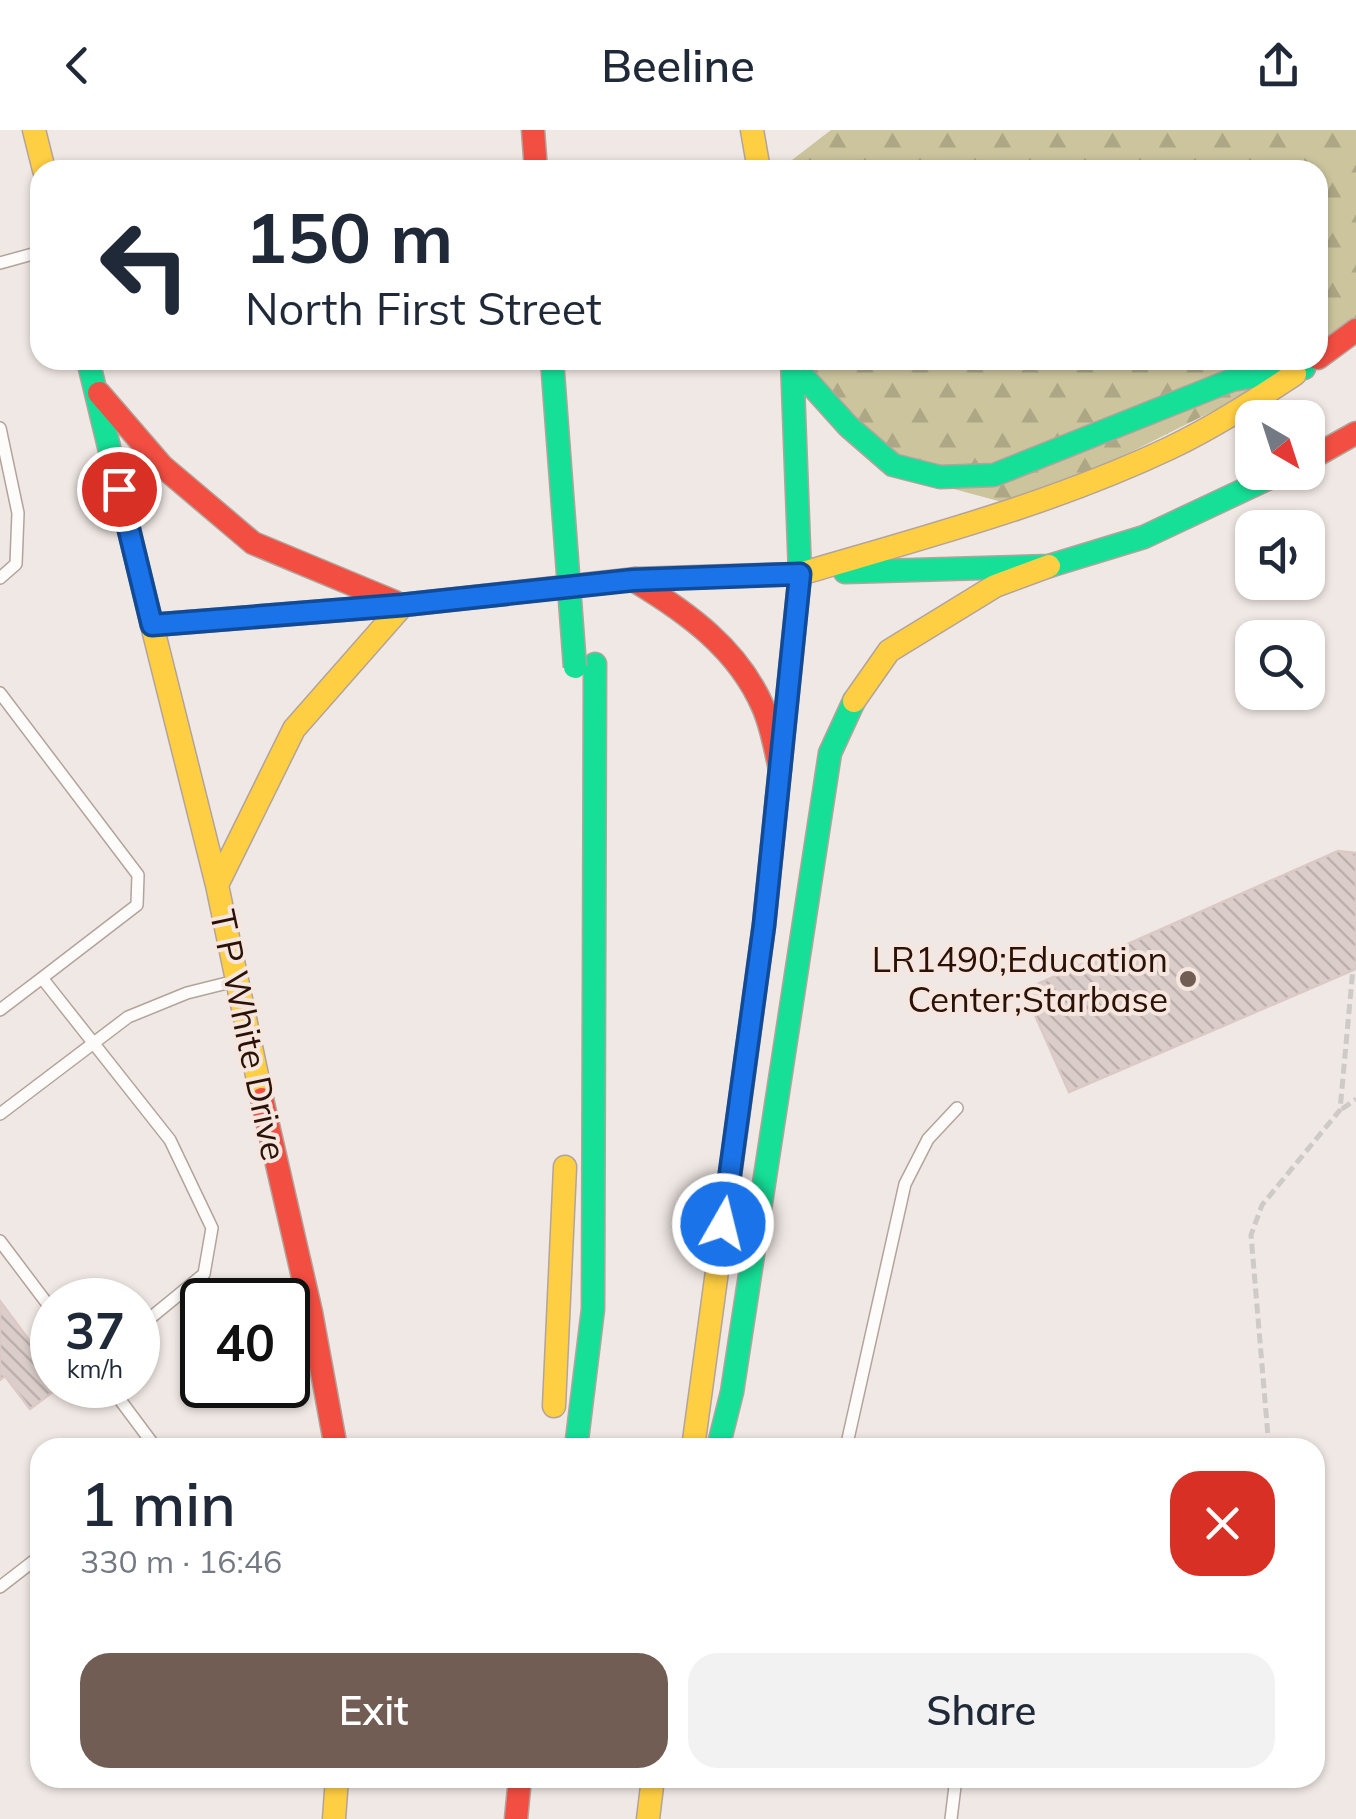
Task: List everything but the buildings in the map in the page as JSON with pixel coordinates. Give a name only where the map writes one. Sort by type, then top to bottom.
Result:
[{"type":"main road","points":[[34,130],[42,160]]},
{"type":"main road","points":[[533,130],[535,160]]},
{"type":"main road","points":[[752,130],[757,160]]},
{"type":"main road","points":[[1328,350],[1356,330]]},
{"type":"main road","name":"T P White Drive","points":[[90,370],[218,885],[235,981],[311,1312],[334,1438]]},
{"type":"main road","points":[[553,370],[585,666],[572,823]]},
{"type":"main road","points":[[570,370],[585,666],[593,1309],[577,1438]]},
{"type":"main road","points":[[694,1438],[764,925],[800,574],[792,370]]},
{"type":"main road","points":[[799,370],[848,426],[893,465],[940,477],[994,475],[1232,380],[1276,370]]},
{"type":"main road","points":[[800,574],[1020,507],[1167,450],[1224,420],[1300,370]]},
{"type":"main road","points":[[94,387],[162,466],[252,544],[402,605]]},
{"type":"main road","points":[[1325,450],[1356,432]]},
{"type":"main road","points":[[720,1438],[732,1392],[830,753],[847,711],[889,651],[995,586],[1144,536],[1243,490]]},
{"type":"main road","points":[[152,625],[402,605],[633,580],[1050,566]]},
{"type":"main road","points":[[633,580],[717,636],[762,704],[780,769]]},
{"type":"main road","points":[[218,885],[294,729],[402,605]]},
{"type":"main road","points":[[553,1428],[566,1136]]},
{"type":"main road","points":[[334,1819],[336,1788]]},
{"type":"main road","points":[[516,1819],[519,1788]]},
{"type":"main road","points":[[648,1819],[652,1788]]},
{"type":"lane","points":[[0,263],[30,255]]},
{"type":"lane","points":[[0,429],[18,513],[16,564],[0,578]]},
{"type":"lane","points":[[0,693],[138,875],[137,904],[0,1010]]},
{"type":"lane","points":[[42,978],[170,1140],[212,1228],[204,1274],[160,1310]]},
{"type":"lane","points":[[0,1114],[128,1017],[186,993],[235,981]]},
{"type":"lane","points":[[848,1438],[905,1184],[928,1138],[958,1108]]},
{"type":"lane","points":[[0,1241],[30,1281]]},
{"type":"lane","points":[[126,1408],[149,1438]]},
{"type":"lane","points":[[0,1587],[30,1564]]},
{"type":"lane","points":[[951,1819],[955,1788]]},
{"type":"path","points":[[1340,1110],[1352,968],[1356,976]]},
{"type":"path","points":[[1269,1438],[1251,1235],[1262,1206],[1340,1110],[1356,1099]]},
{"type":"green space","points":[[831,130],[1356,130],[1356,330],[1328,351],[1328,160],[792,160]]},
{"type":"green space","points":[[802,370],[1295,370],[1235,400],[1021,507],[909,477]]},
{"type":"traffic: fast","points":[[90,370],[152,625],[403,605],[636,579]]},
{"type":"traffic: fast","points":[[553,370],[575,667]]},
{"type":"traffic: fast","points":[[777,798],[800,574],[792,370]]},
{"type":"traffic: fast","points":[[798,370],[848,426],[893,465],[940,477],[994,475],[1232,380],[1292,370]]},
{"type":"traffic: fast","points":[[845,572],[1049,566],[1144,537],[1244,490]]},
{"type":"traffic: fast","points":[[577,1438],[593,1309],[595,664]]},
{"type":"traffic: fast","points":[[720,1438],[732,1392],[830,753],[854,701]]},
{"type":"traffic: slow","points":[[34,130],[42,160]]},
{"type":"traffic: slow","points":[[752,130],[757,160]]},
{"type":"traffic: slow","points":[[800,574],[988,518],[1125,468],[1202,431],[1295,374]]},
{"type":"traffic: slow","points":[[854,701],[889,651],[995,586],[1049,566]]},
{"type":"traffic: slow","points":[[636,579],[800,574]]},
{"type":"traffic: slow","points":[[217,885],[294,729],[403,605]]},
{"type":"traffic: slow","points":[[152,625],[217,885],[262,1099]]},
{"type":"traffic: slow","points":[[694,1438],[764,925],[777,798]]},
{"type":"traffic: slow","points":[[554,1406],[565,1167]]},
{"type":"traffic: slow","points":[[334,1819],[336,1788]]},
{"type":"traffic: slow","points":[[648,1819],[652,1788]]},
{"type":"traffic: jam","points":[[533,130],[535,160]]},
{"type":"traffic: jam","points":[[1328,351],[1356,330]]},
{"type":"traffic: jam","points":[[99,393],[162,466],[253,543],[395,602]]},
{"type":"traffic: jam","points":[[1325,450],[1356,433]]},
{"type":"traffic: jam","points":[[635,581],[692,620],[740,667],[766,715],[780,769]]},
{"type":"traffic: jam","points":[[262,1099],[311,1312],[334,1438]]},
{"type":"traffic: jam","points":[[516,1819],[519,1788]]},
{"type":"place","name":"LR1490;Education Center;Starbase","points":[[1188,979]]},
{"type":"route","points":[[119,489],[152,625],[402,605],[633,580],[800,574],[764,925],[723,1224]]}]
